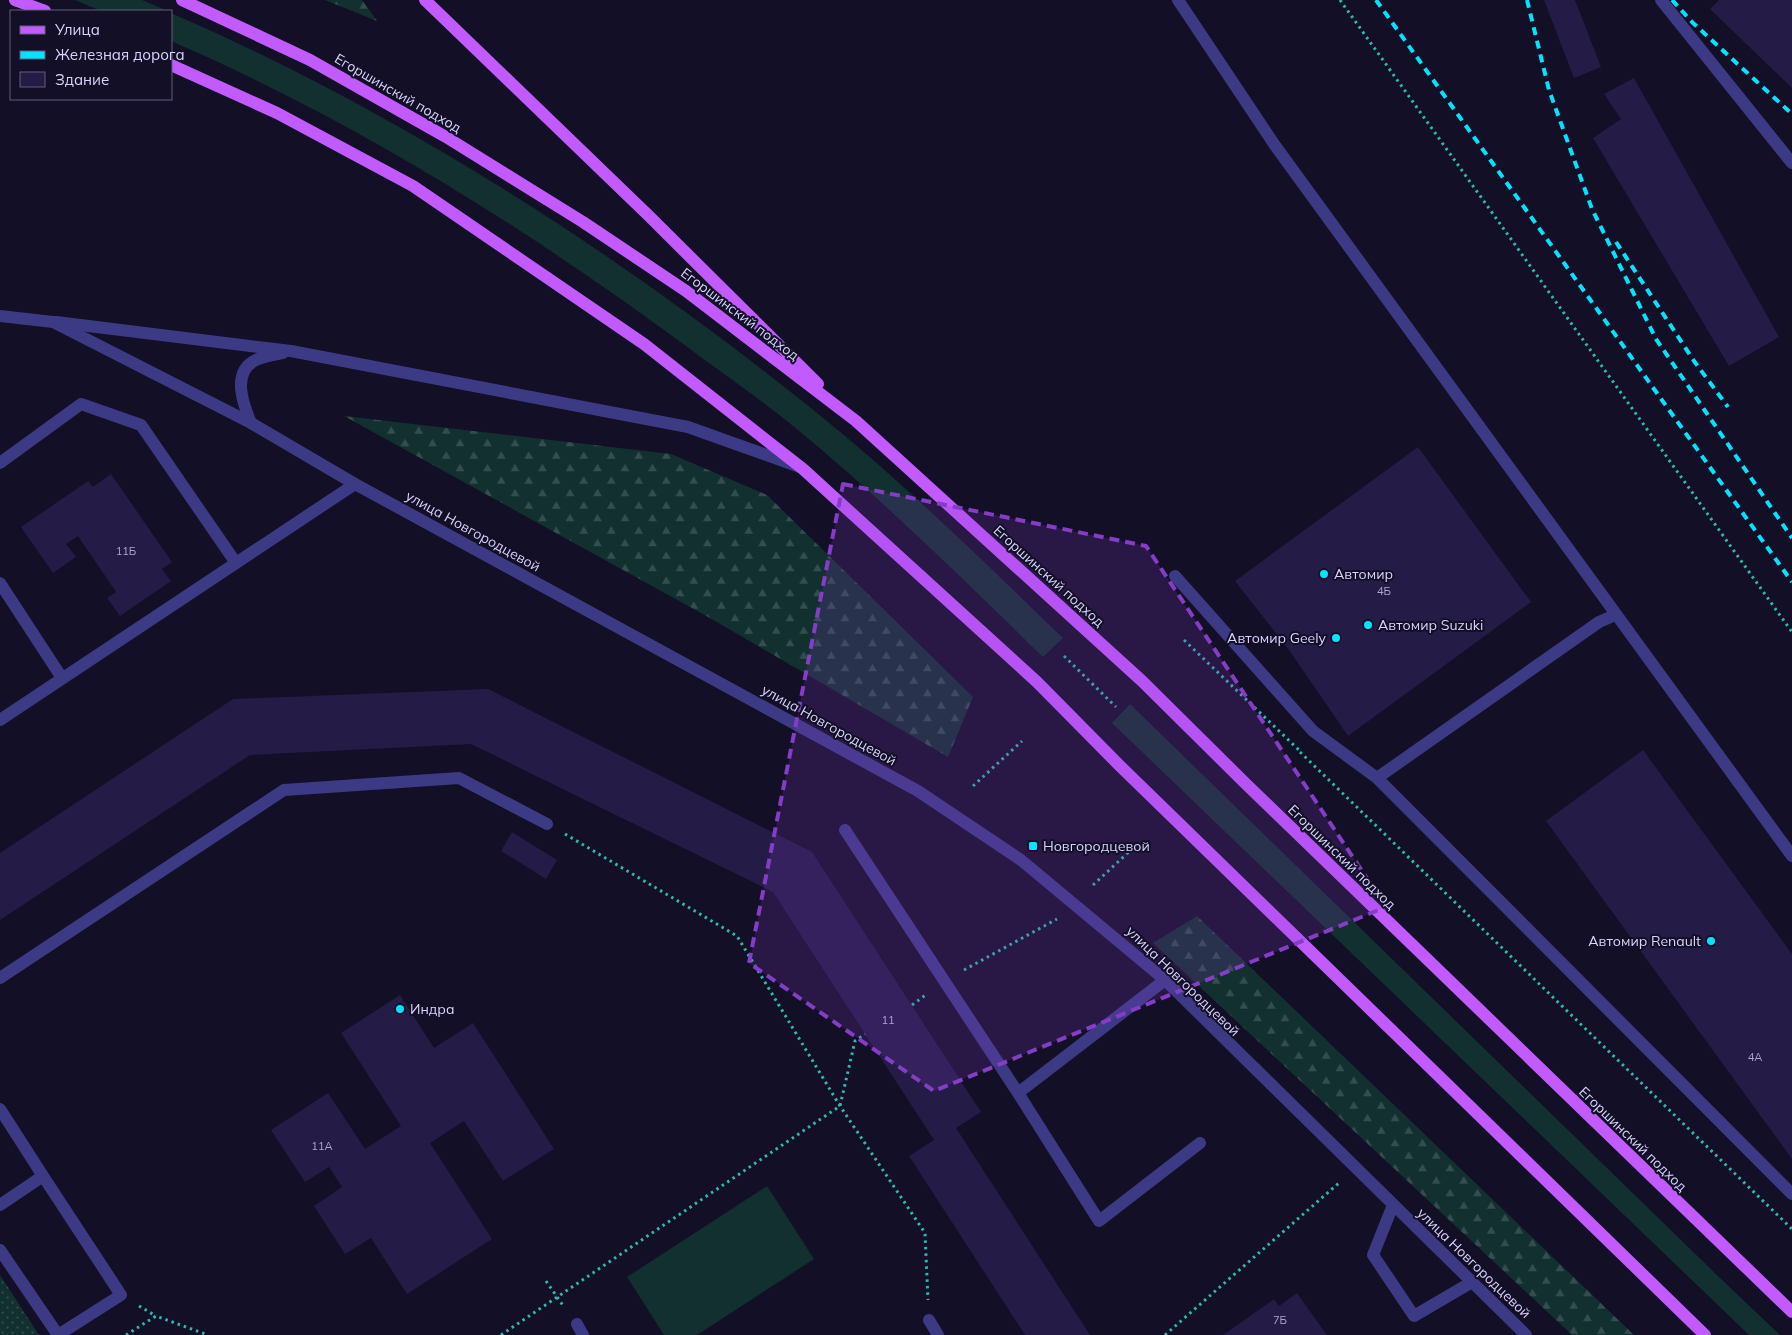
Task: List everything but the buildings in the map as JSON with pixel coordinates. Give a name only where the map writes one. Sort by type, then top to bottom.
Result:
[{"type":"main road","points":[[15,0],[42,10]]},
{"type":"main road","name":"Егоршинский подход","points":[[182,0],[318,65],[446,137],[575,217],[686,291],[856,421],[1142,681],[1252,790],[1792,1312]]},
{"type":"main road","points":[[425,0],[649,216],[856,421]]},
{"type":"main road","points":[[172,65],[277,112],[413,186],[644,344],[803,468],[1037,682],[1119,765],[1705,1335]]},
{"type":"street","points":[[1178,0],[1274,144],[1792,856]]},
{"type":"street","points":[[1661,0],[1792,163]]},
{"type":"street","name":"улица Новгородцевой","points":[[0,316],[53,322],[251,423],[355,484],[918,791],[1021,860],[1165,980],[1526,1335]]},
{"type":"street","points":[[53,322],[291,351],[688,427],[803,468]]},
{"type":"street","points":[[251,423],[241,389],[243,374],[255,360],[291,351]]},
{"type":"street","points":[[0,463],[81,404],[141,425],[236,563]]},
{"type":"street","points":[[0,720],[355,484]]},
{"type":"street","points":[[1175,576],[1313,731],[1377,778],[1792,1194]]},
{"type":"street","points":[[0,583],[62,678]]},
{"type":"street","points":[[1377,778],[1599,622],[1615,615]]},
{"type":"street","points":[[0,978],[284,790],[459,778],[547,824]]},
{"type":"street","points":[[845,830],[1018,1093],[1099,1221],[1200,1143]]},
{"type":"street","points":[[1018,1093],[1165,980]]},
{"type":"street","points":[[0,1109],[121,1295],[58,1335],[0,1250]]},
{"type":"street","points":[[0,1205],[43,1176]]},
{"type":"street","points":[[1393,1205],[1373,1255],[1414,1316],[1472,1282]]},
{"type":"street","points":[[929,1320],[938,1335]]},
{"type":"path","points":[[1340,0],[1792,632]]},
{"type":"path","points":[[1184,640],[1792,1229]]},
{"type":"path","points":[[1064,656],[1116,707]]},
{"type":"path","points":[[1300,752],[1313,731]]},
{"type":"path","points":[[973,786],[1022,741]]},
{"type":"path","points":[[547,824],[737,936],[840,1106],[925,1233],[929,1320]]},
{"type":"path","points":[[1093,886],[1132,849]]},
{"type":"path","points":[[912,1006],[944,981],[1064,916]]},
{"type":"path","points":[[501,1335],[840,1106],[855,1041],[865,1034]]},
{"type":"path","points":[[1165,1335],[1356,1169]]},
{"type":"path","points":[[546,1281],[580,1330]]},
{"type":"path","points":[[126,1335],[156,1316],[208,1335]]},
{"type":"highlighted area","points":[[843,484],[1146,546],[1386,907],[934,1091],[749,963]]},
{"type":"green space","points":[[75,0],[142,0],[166,10],[99,10]]},
{"type":"green space","points":[[325,0],[362,0],[377,21]]},
{"type":"green space","points":[[172,13],[256,52],[340,95],[423,141],[504,189],[583,240],[661,294],[737,350],[844,435],[940,520],[1063,638],[1043,657],[923,541],[798,430],[629,305],[567,262],[440,180],[308,106],[240,72],[172,41]]},
{"type":"green space","points":[[344,416],[671,454],[767,495],[973,697],[948,757],[710,618]]},
{"type":"green space","points":[[1130,704],[1780,1335],[1749,1335],[1112,723]]},
{"type":"green space","points":[[1197,916],[1634,1335],[1572,1335],[1153,943]]},
{"type":"green space","points":[[767,1186],[814,1259],[697,1335],[664,1335],[627,1277]]},
{"type":"green space","points":[[0,1275],[39,1335],[0,1335]]},
{"type":"railway","points":[[1376,0],[1792,582]]},
{"type":"railway","points":[[1527,0],[1549,90],[1592,209],[1656,339],[1792,538]]},
{"type":"railway","points":[[1672,0],[1692,22],[1792,114]]},
{"type":"railway","points":[[1616,242],[1694,361],[1728,407]]},
{"type":"place","name":"Автомир","points":[[1324,574]]},
{"type":"place","name":"Автомир Suzuki","points":[[1368,625]]},
{"type":"place","name":"Автомир Geely","points":[[1336,638]]},
{"type":"place","name":"Новгородцевой","points":[[1033,846]]},
{"type":"place","name":"Автомир Renault","points":[[1711,941]]},
{"type":"place","name":"Индра","points":[[400,1009]]}]
